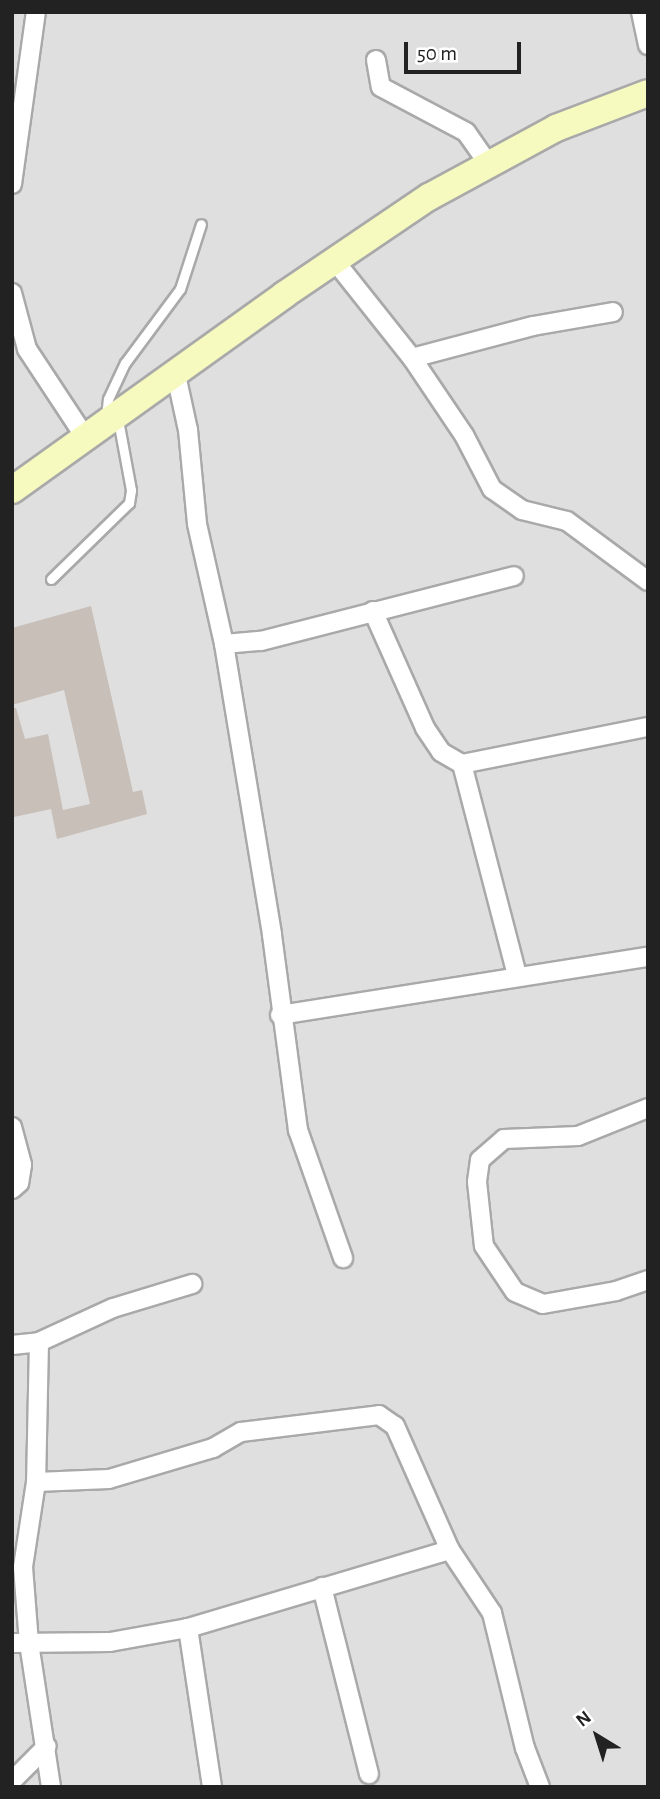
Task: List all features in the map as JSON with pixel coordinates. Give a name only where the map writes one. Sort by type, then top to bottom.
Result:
[{"type":"main road","points":[[12,490],[103,428],[334,260],[488,164],[569,122],[648,93]]},
{"type":"street","points":[[12,184],[36,12]]},
{"type":"street","points":[[641,12],[648,45]]},
{"type":"street","points":[[376,60],[381,87],[466,132],[488,164]]},
{"type":"street","points":[[334,260],[412,358],[464,435],[492,489],[522,510],[567,521],[648,581]]},
{"type":"street","points":[[12,293],[27,349],[103,428]]},
{"type":"street","points":[[412,358],[533,326],[613,312]]},
{"type":"street","points":[[176,375],[188,430],[197,524],[224,644],[272,935],[280,1015],[298,1130],[343,1258]]},
{"type":"street","points":[[224,644],[261,641],[514,576]]},
{"type":"street","points":[[373,611],[425,728],[440,752],[462,764],[648,727]]},
{"type":"street","points":[[462,764],[517,975]]},
{"type":"street","points":[[280,1015],[517,975],[648,957]]},
{"type":"street","points":[[648,1108],[578,1136],[504,1139],[480,1160],[477,1182],[484,1246],[515,1292],[543,1304],[616,1291],[648,1280]]},
{"type":"street","points":[[12,1127],[22,1165],[19,1183],[12,1189]]},
{"type":"street","points":[[12,1345],[40,1342],[113,1308],[191,1284]]},
{"type":"street","points":[[40,1342],[37,1482],[23,1567],[21,1643],[47,1746],[51,1787]]},
{"type":"street","points":[[37,1482],[109,1479],[213,1448],[240,1432],[379,1415],[395,1426],[450,1550],[492,1613],[525,1748],[540,1787]]},
{"type":"street","points":[[21,1643],[110,1642],[188,1628],[450,1550]]},
{"type":"street","points":[[322,1587],[369,1774]]},
{"type":"street","points":[[188,1628],[212,1787]]},
{"type":"street","points":[[12,1781],[47,1746]]},
{"type":"lane","points":[[51,579],[130,503],[131,489],[103,428],[108,399],[125,363],[180,289],[201,224]]},
{"type":"shaded area","points":[[12,12],[648,12],[648,1787],[12,1787]]},
{"type":"building","points":[[91,606],[133,792],[142,790],[147,814],[57,839],[51,809],[14,817],[12,708],[16,708],[25,739],[48,734],[63,810],[90,804],[64,690],[12,705],[12,628]]}]
